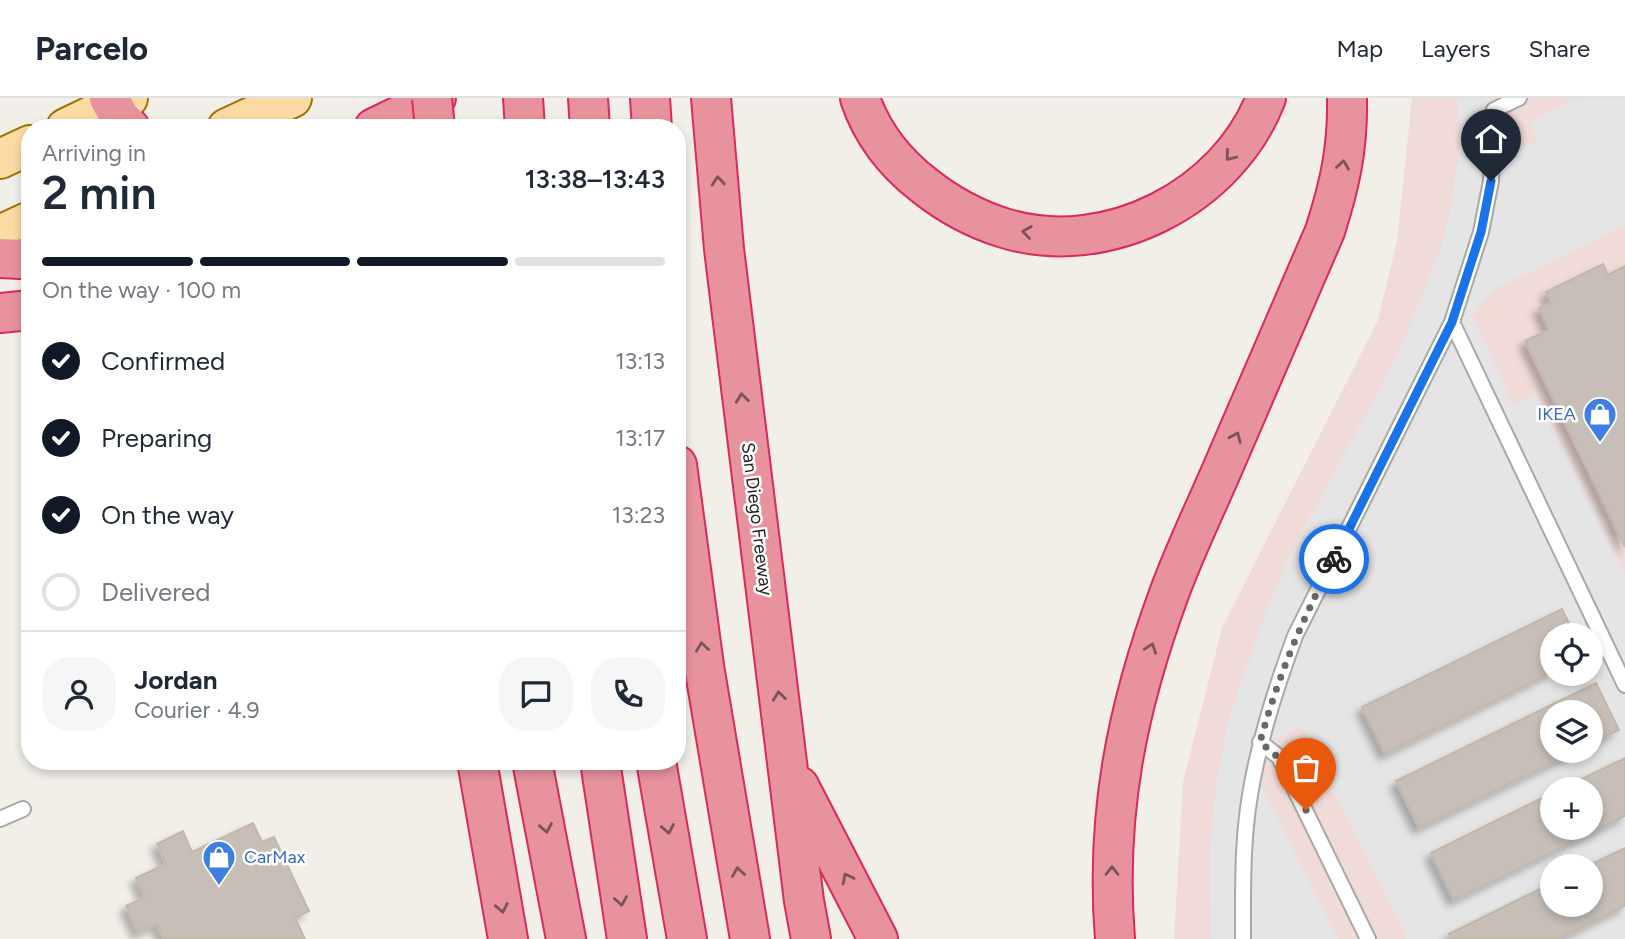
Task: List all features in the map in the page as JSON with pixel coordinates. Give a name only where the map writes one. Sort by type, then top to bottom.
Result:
[{"type":"highway","points":[[392,119],[434,98],[435,119]]},
{"type":"highway","points":[[588,98],[589,119]]},
{"type":"highway","points":[[650,98],[651,119]]},
{"type":"highway","name":"San Diego Freeway","points":[[711,98],[724,249],[811,939]]},
{"type":"highway","points":[[860,98],[881,143],[910,175],[946,202],[976,218],[1006,229],[1057,236],[1093,233],[1140,222],[1175,204],[1214,175],[1237,148],[1261,111],[1266,98]]},
{"type":"highway","points":[[1115,939],[1112,901],[1113,846],[1118,782],[1130,718],[1171,589],[1325,231],[1340,183],[1348,132],[1347,98]]},
{"type":"highway","points":[[0,258],[21,259]]},
{"type":"highway","points":[[0,313],[21,311]]},
{"type":"highway","points":[[686,532],[704,666],[750,939]]},
{"type":"highway","points":[[788,764],[878,939]]},
{"type":"highway","points":[[478,770],[508,939]]},
{"type":"highway","points":[[534,770],[566,939]]},
{"type":"highway","points":[[601,770],[627,939]]},
{"type":"highway","points":[[658,770],[687,939]]},
{"type":"main road","points":[[246,119],[292,98]]},
{"type":"main road","points":[[89,119],[120,107]]},
{"type":"main road","points":[[0,159],[21,149]]},
{"type":"main road","points":[[0,235],[21,225]]},
{"type":"lane","points":[[1243,939],[1242,880],[1249,797],[1260,742],[1276,688],[1295,636],[1452,322],[1481,232],[1491,181],[1494,110],[1519,98]]},
{"type":"lane","points":[[1452,322],[1625,685]]},
{"type":"lane","points":[[1260,742],[1279,758],[1368,939]]},
{"type":"lane","points":[[0,819],[23,809]]},
{"type":"shaded area","points":[[1412,98],[1625,98],[1625,939],[1174,939],[1183,782],[1222,628],[1378,320],[1397,241]]},
{"type":"shaded area","points":[[1457,98],[1490,98],[1490,135],[1524,146],[1537,141],[1529,122],[1579,98],[1625,98],[1625,226],[1494,289],[1472,316],[1514,405],[1537,394],[1625,574],[1625,939],[1407,939],[1302,726],[1266,744],[1259,780],[1338,939],[1211,939],[1209,862],[1216,785],[1228,722],[1267,608],[1295,545],[1406,335],[1441,247],[1452,201],[1460,140]]},
{"type":"building","name":"IKEA","points":[[1603,264],[1608,275],[1625,266],[1625,547],[1525,341],[1549,330],[1539,308],[1551,303],[1546,292]]},
{"type":"building","points":[[1562,609],[1569,623],[1540,623],[1540,678],[1385,754],[1362,707]]},
{"type":"building","points":[[1590,686],[1597,686],[1619,730],[1603,738],[1603,700],[1561,700]]},
{"type":"building","points":[[1540,710],[1540,763],[1552,763],[1419,828],[1396,781]]},
{"type":"building","points":[[1625,758],[1625,816],[1603,827],[1603,777],[1586,777]]},
{"type":"building","points":[[1540,799],[1540,840],[1576,840],[1548,854],[1540,854],[1540,858],[1454,900],[1431,853]]},
{"type":"building","name":"CarMax","points":[[253,823],[262,842],[274,837],[309,911],[295,918],[305,939],[164,939],[157,924],[138,933],[126,906],[145,897],[136,878],[166,864],[157,844],[183,831],[192,852]]},
{"type":"building","points":[[1625,848],[1625,906],[1603,917],[1603,858]]},
{"type":"building","points":[[1540,889],[1540,917],[1603,917],[1558,939],[1452,939],[1449,934]]},
{"type":"way so far","points":[[1306,810],[1279,758],[1260,742],[1295,636],[1334,559]]},
{"type":"place","name":"IKEA","points":[[1600,444]]},
{"type":"place","name":"CarMax","points":[[219,887]]},
{"type":"route","points":[[1334,559],[1452,322],[1481,232],[1491,181]]}]
